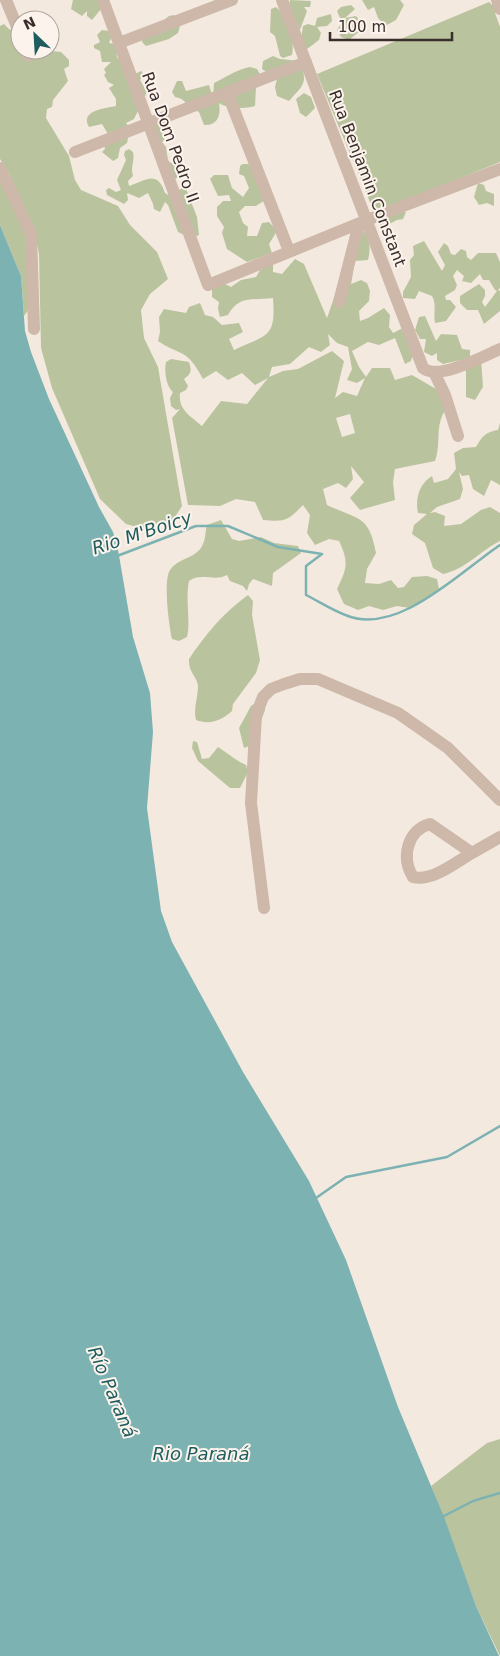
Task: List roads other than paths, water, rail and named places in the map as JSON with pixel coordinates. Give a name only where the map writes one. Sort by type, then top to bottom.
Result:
[{"type":"street","name":"Rua Dom Pedro II","points":[[103,0],[208,286],[289,251]]},
{"type":"street","points":[[120,43],[232,0]]},
{"type":"street","name":"Rua Benjamin Constant","points":[[282,0],[363,222],[428,370],[446,395],[458,436]]},
{"type":"street","points":[[496,0],[500,9]]},
{"type":"street","points":[[76,152],[306,62]]},
{"type":"street","points":[[227,92],[289,251],[500,170]]},
{"type":"street","points":[[0,168],[30,234],[34,329]]},
{"type":"street","points":[[339,302],[363,222]]},
{"type":"street","points":[[428,370],[468,363],[500,349]]},
{"type":"street","points":[[264,908],[251,803],[256,715],[263,697],[284,684],[300,679],[318,680],[398,714],[448,748],[500,800]]},
{"type":"street","points":[[472,853],[430,824],[411,839],[406,852],[410,872],[413,877],[420,879],[430,876],[472,853],[500,837]]},
{"type":"water","name":"Rio Paraná","points":[[0,225],[21,276],[25,331],[31,352],[49,399],[117,544],[133,637],[150,693],[153,732],[147,808],[161,911],[172,942],[243,1072],[309,1181],[346,1260],[398,1407],[444,1517],[476,1606],[499,1656],[0,1656]]},
{"type":"waterway","name":"Rio M'Boicy","points":[[117,556],[196,526],[228,526],[278,547],[322,554],[306,566],[306,595],[342,614],[368,619],[388,617],[408,609],[448,584],[500,545]]},
{"type":"waterway","points":[[316,1198],[346,1177],[447,1157],[500,1126]]},
{"type":"waterway","points":[[442,1517],[473,1501],[500,1493]]},
{"type":"water label","name":"Río Paraná","points":[[112,1392]]}]
